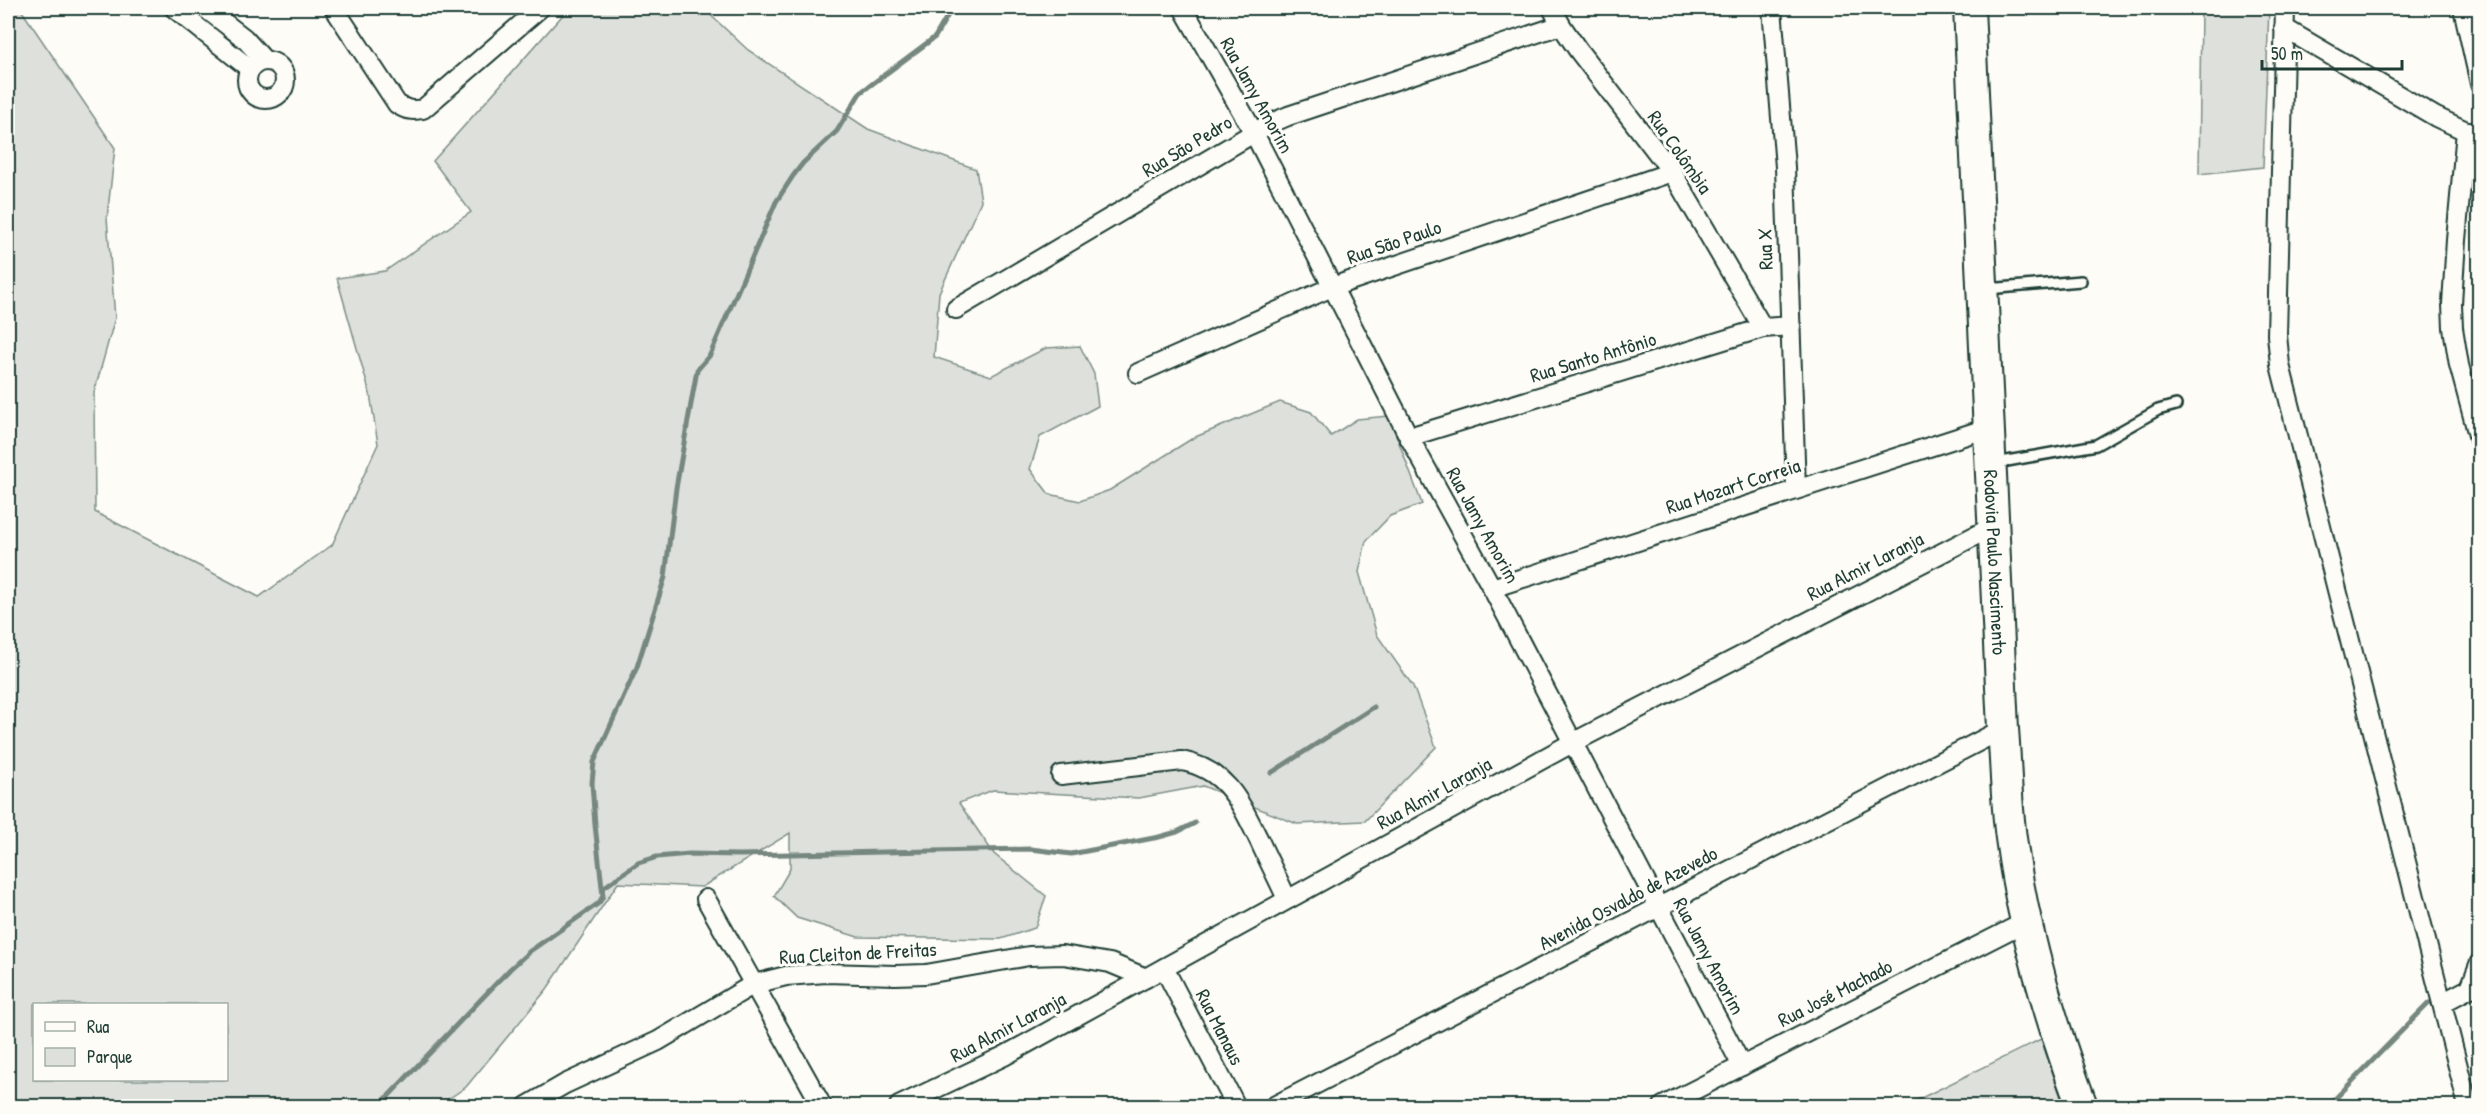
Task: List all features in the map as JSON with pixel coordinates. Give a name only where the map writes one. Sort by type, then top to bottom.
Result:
[{"type":"main road","name":"Rodovia Paulo Nascimento","points":[[1969,8],[2003,729],[2011,837],[2027,921],[2051,1016],[2082,1107]]},
{"type":"street","points":[[174,8],[257,65],[244,38],[205,8]]},
{"type":"street","points":[[334,8],[398,104],[405,109],[423,109],[540,8]]},
{"type":"street","name":"Rua Jamy Amorim","points":[[1183,8],[1254,133],[1409,437],[1492,588],[1742,1066]]},
{"type":"street","name":"Rua Colômbia","points":[[1552,8],[1561,25],[1621,108],[1672,172],[1763,328]]},
{"type":"street","name":"Rua X","points":[[1772,8],[1785,167],[1796,489]]},
{"type":"street","points":[[2285,8],[2277,335],[2280,366],[2468,1107]]},
{"type":"street","points":[[2463,8],[2480,84]]},
{"type":"street","name":"Rua São Pedro","points":[[956,309],[1254,133],[1288,116],[1561,25]]},
{"type":"street","points":[[2284,28],[2436,117],[2473,131],[2456,240],[2452,316],[2458,365],[2480,442]]},
{"type":"street","name":"Rua São Paulo","points":[[1137,373],[1332,287],[1672,172]]},
{"type":"street","name":"Rua Santo Antônio","points":[[1409,437],[1763,328],[1791,326]]},
{"type":"street","name":"Rua Mozart Correia","points":[[1492,588],[1988,428]]},
{"type":"street","name":"Rua Almir Laranja","points":[[899,1107],[1004,1056],[1572,743],[1994,526]]},
{"type":"street","name":"Avenida Osvaldo de Azevedo","points":[[1274,1107],[2003,729]]},
{"type":"street","points":[[1061,775],[1182,761],[1198,764],[1214,773],[1239,800],[1287,899]]},
{"type":"street","points":[[706,899],[822,1107]]},
{"type":"street","name":"Rua José Machado","points":[[1664,1107],[2027,921]]},
{"type":"street","name":"Rua Cleiton de Freitas","points":[[527,1107],[565,1084],[658,1041],[754,984],[802,974],[926,974],[1029,956],[1063,955],[1110,963],[1146,978]]},
{"type":"street","points":[[2442,1003],[2475,986],[2480,962]]},
{"type":"street","name":"Rua Manaus","points":[[1164,968],[1236,1107]]},
{"type":"lane","points":[[1982,289],[2081,281]]},
{"type":"lane","points":[[1990,464],[2096,445],[2158,410],[2176,405]]},
{"type":"green space","points":[[8,8],[20,8],[115,148],[107,218],[115,318],[94,393],[95,512],[259,597],[332,545],[378,444],[370,394],[337,278],[385,271],[471,212],[433,161],[569,8],[703,8],[748,50],[868,129],[976,169],[981,201],[939,293],[934,357],[991,376],[1046,348],[1080,346],[1094,374],[1098,406],[1040,437],[1030,469],[1049,494],[1080,501],[1110,490],[1193,438],[1280,402],[1311,412],[1331,436],[1357,419],[1389,416],[1422,504],[1390,516],[1366,541],[1359,572],[1377,635],[1413,686],[1436,747],[1365,821],[1297,824],[1203,786],[1139,798],[993,790],[959,803],[994,854],[1046,896],[1035,928],[1001,939],[858,937],[797,918],[774,896],[790,869],[790,833],[702,887],[618,883],[547,989],[466,1087],[438,1106],[8,1106]]},
{"type":"green space","points":[[2201,8],[2269,8],[2263,167],[2199,174]]},
{"type":"green space","points":[[2041,1039],[2064,1106],[1905,1106]]},
{"type":"waterway","points":[[379,1106],[510,969],[530,951],[599,903],[603,896],[592,783],[594,762],[637,667],[665,577],[676,488],[697,370],[710,355],[776,202],[793,176],[803,163],[837,131],[860,93],[935,37],[952,8]]},
{"type":"waterway","points":[[1271,773],[1374,707]]},
{"type":"waterway","points":[[603,888],[638,863],[657,857],[689,854],[1031,849],[1071,854],[1159,837],[1177,832],[1195,823]]},
{"type":"waterway","points":[[2328,1106],[2429,1003]]}]
